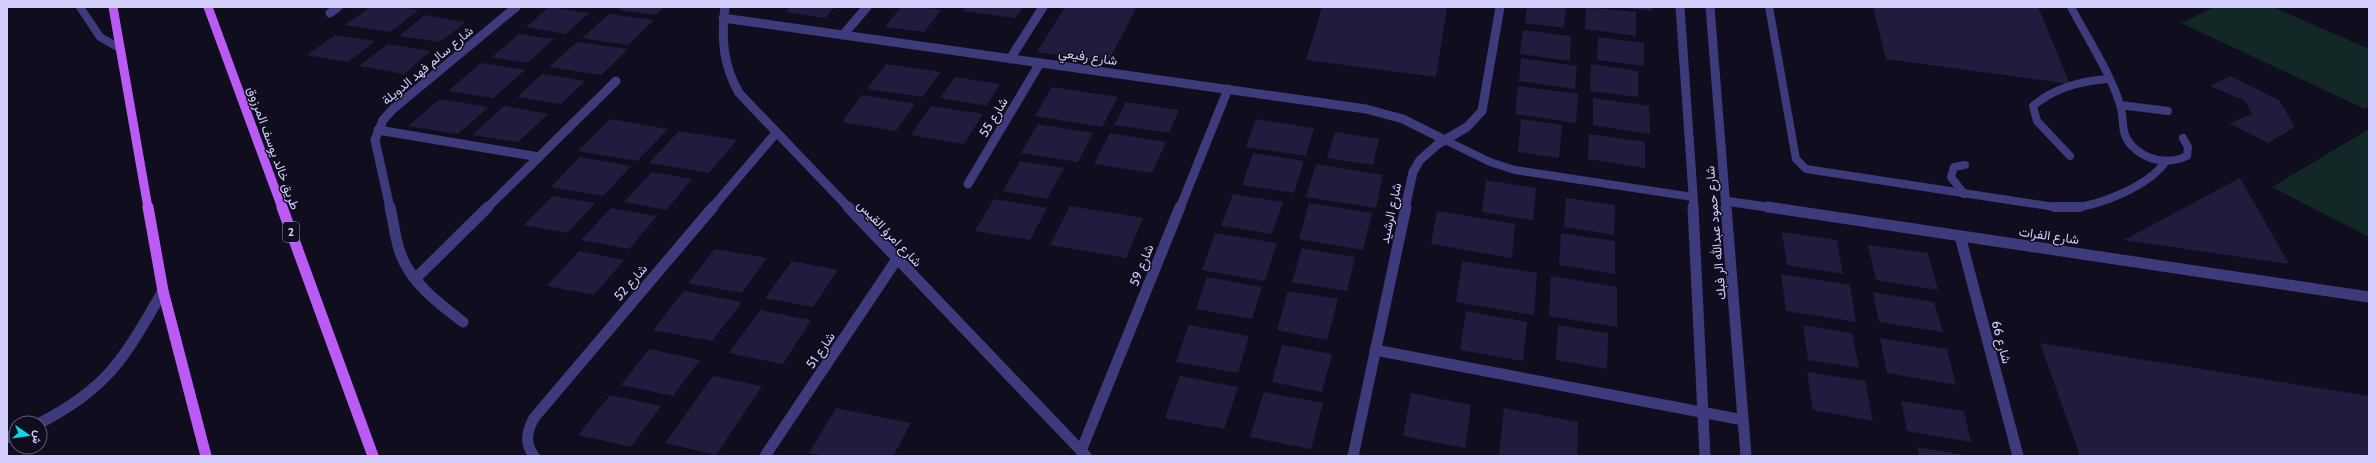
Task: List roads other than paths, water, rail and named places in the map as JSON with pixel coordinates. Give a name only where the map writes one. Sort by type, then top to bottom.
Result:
[{"type":"main road","points":[[113,7],[163,291],[206,456]]},
{"type":"main road","name":"طريق خالد يوسف المرزوق","points":[[208,7],[373,456]]},
{"type":"street","points":[[330,13],[338,7]]},
{"type":"street","name":"شارع سالم فهد الدويلة","points":[[463,322],[426,293],[415,279],[401,254],[376,150],[375,140],[378,130],[393,109],[516,7]]},
{"type":"street","name":"شارع امرؤ القيس","points":[[725,7],[723,18],[723,57],[732,83],[776,133],[1084,453]]},
{"type":"street","points":[[844,35],[867,7]]},
{"type":"street","points":[[1010,58],[1043,7]]},
{"type":"street","name":"شارع الرشيد","points":[[1354,456],[1413,172],[1427,151],[1443,139],[1472,122],[1482,111],[1500,7]]},
{"type":"street","name":"شارع حمود عبدالله الر فبك","points":[[1680,7],[1693,197],[1705,456]]},
{"type":"street","name":"شارع حمود عبدالله الر فبك","points":[[1710,7],[1746,456]]},
{"type":"street","name":"شارع رفيعي","points":[[723,18],[1228,89],[1386,113],[1417,125],[1443,139]]},
{"type":"street","name":"شارع 55","points":[[968,184],[1040,63]]},
{"type":"street","points":[[415,279],[616,81]]},
{"type":"street","name":"شارع 59","points":[[1084,453],[1228,89]]},
{"type":"street","points":[[378,130],[539,157]]},
{"type":"street","name":"شارع 52","points":[[534,456],[527,440],[527,432],[534,418],[776,133]]},
{"type":"street","name":"شارع الفرات","points":[[1725,201],[2369,297]]},
{"type":"street","name":"شارع 66","points":[[1960,236],[2018,456]]},
{"type":"street","name":"شارع 51","points":[[765,456],[897,259]]},
{"type":"street","points":[[48,418],[80,399],[104,379],[122,359],[163,291]]},
{"type":"street","points":[[1375,350],[1743,420]]},
{"type":"lane","points":[[80,7],[96,35],[106,43],[121,49]]},
{"type":"lane","points":[[1769,7],[1798,162],[1806,169],[2051,208],[2074,208],[2098,203],[2116,194],[2161,170],[2166,161]]},
{"type":"lane","points":[[2071,7],[2120,105],[2123,131],[2132,146],[2149,157],[2174,162],[2187,156],[2188,147],[2183,138]]},
{"type":"lane","points":[[2070,156],[2037,121],[2033,106],[2042,98],[2081,81],[2092,78],[2107,79]]},
{"type":"lane","points":[[2120,105],[2168,110]]},
{"type":"lane","points":[[1443,139],[1490,162],[1515,170],[1693,197]]},
{"type":"lane","points":[[1964,194],[1950,177],[1954,167],[1966,164]]}]
